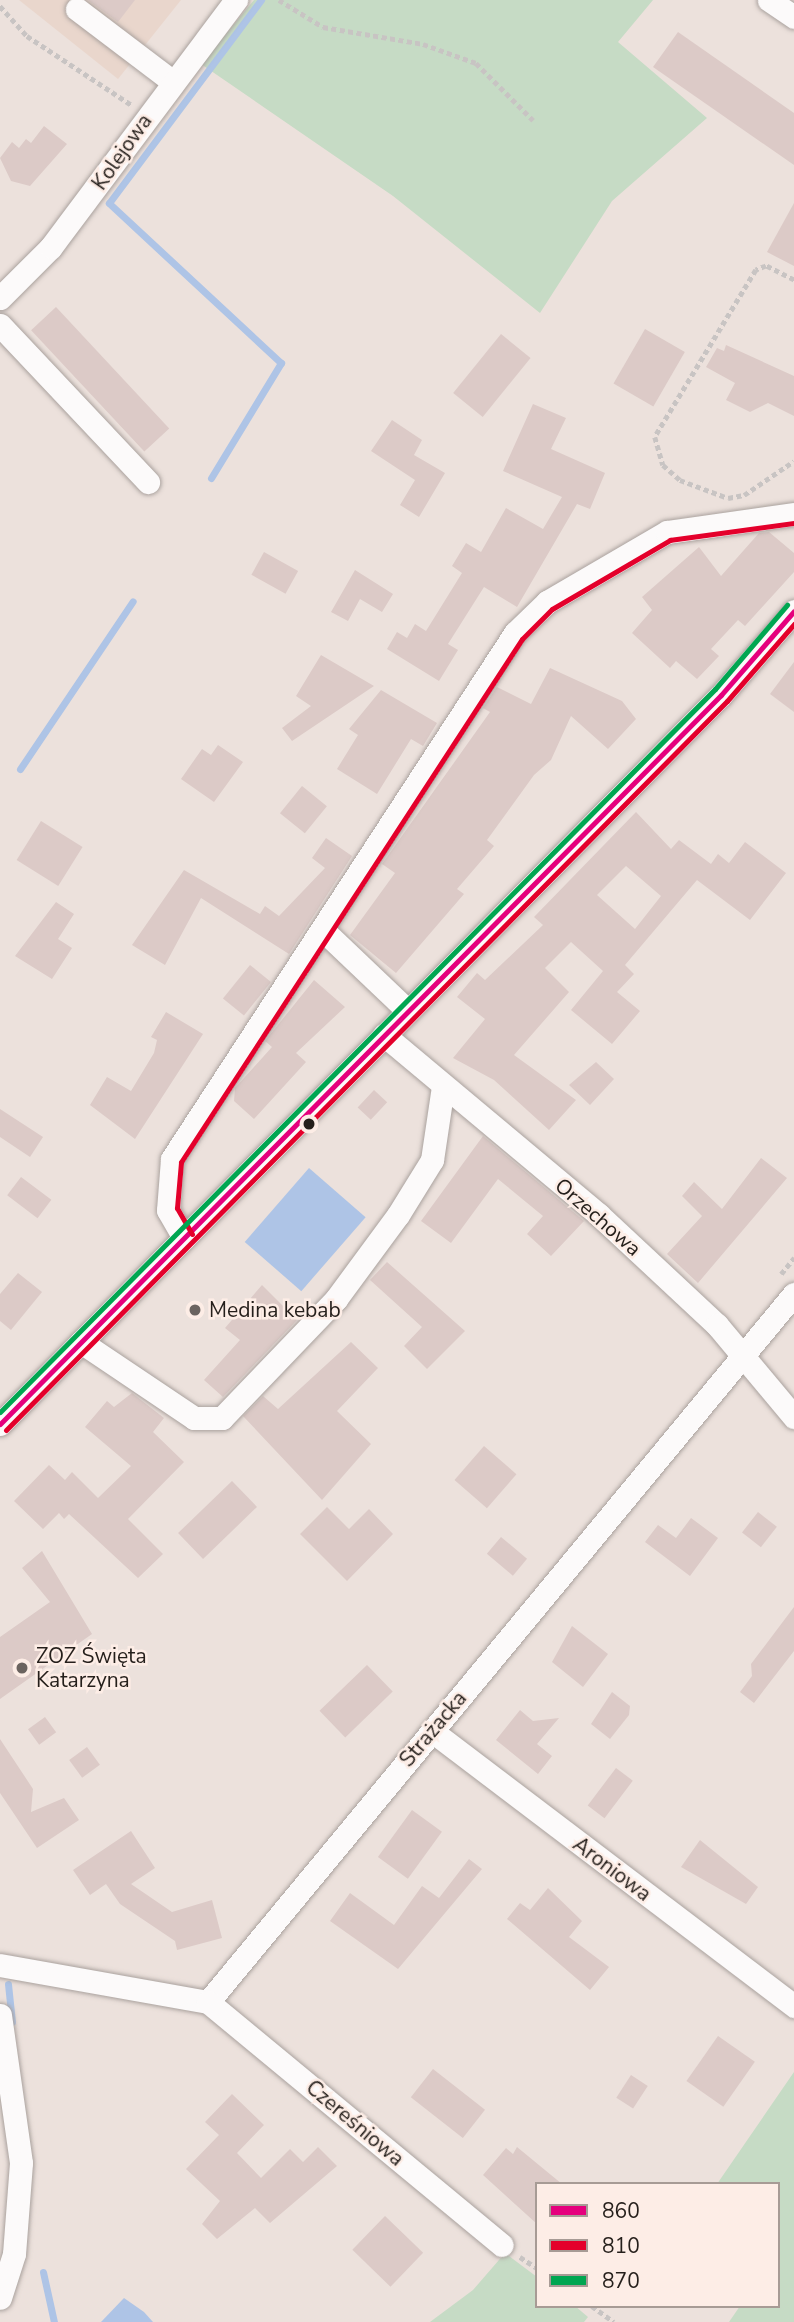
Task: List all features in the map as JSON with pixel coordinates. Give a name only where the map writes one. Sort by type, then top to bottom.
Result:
[{"type":"street","name":"Kolejowa","points":[[0,298],[51,247],[236,0]]},
{"type":"street","points":[[769,0],[794,17]]},
{"type":"street","points":[[77,9],[173,82]]},
{"type":"street","points":[[0,325],[148,482]]},
{"type":"street","points":[[184,1238],[169,1210],[172,1159],[325,932],[477,684],[547,602],[667,532],[794,514]]},
{"type":"street","points":[[0,1424],[721,695],[794,611]]},
{"type":"street","points":[[325,932],[407,1010]]},
{"type":"street","name":"Orzechowa","points":[[384,1035],[598,1215],[748,1356],[794,1417]]},
{"type":"street","points":[[80,1342],[194,1418],[222,1418],[336,1300],[398,1215],[432,1160],[443,1086]]},
{"type":"street","name":"Strażacka","points":[[208,2002],[748,1356],[794,1294]]},
{"type":"street","name":"Aroniowa","points":[[432,1731],[794,2006]]},
{"type":"street","points":[[0,1965],[208,2002]]},
{"type":"street","name":"Czereśniowa","points":[[208,2002],[502,2245]]},
{"type":"street","points":[[0,2015],[21,2163],[14,2254],[0,2298]]},
{"type":"path","points":[[279,0],[346,34],[423,44],[476,63],[533,120]]},
{"type":"path","points":[[0,6],[27,36],[148,116]]},
{"type":"path","points":[[794,280],[766,266],[756,270],[655,436],[663,465],[680,480],[728,498],[744,495],[794,461]]},
{"type":"path","points":[[772,1286],[794,1258]]},
{"type":"path","points":[[595,2308],[614,2322]]},
{"type":"shaded area","points":[[19,0],[181,0],[118,79]]},
{"type":"green space","points":[[254,0],[653,0],[618,42],[707,118],[612,201],[540,313],[393,196],[201,64]]},
{"type":"green space","points":[[794,2072],[794,2322],[729,2322],[739,2308],[780,2308],[780,2182],[718,2182]]},
{"type":"green space","points":[[505,2253],[535,2276],[535,2308],[577,2308],[588,2317],[584,2322],[430,2322],[473,2290]]},
{"type":"water","points":[[309,1168],[366,1217],[301,1291],[245,1242]]},
{"type":"water","points":[[124,2298],[144,2312],[153,2322],[101,2322]]},
{"type":"building","points":[[88,0],[135,0],[118,22]]},
{"type":"building","points":[[678,32],[794,113],[794,165],[653,67]]},
{"type":"building","points":[[44,126],[67,144],[30,186],[11,181],[0,158],[12,142],[19,148],[26,139],[31,143]]},
{"type":"building","points":[[794,203],[794,266],[767,252]]},
{"type":"building","points":[[56,307],[169,428],[144,452],[31,330]]},
{"type":"building","points":[[645,329],[685,352],[653,407],[614,384]]},
{"type":"building","points":[[501,334],[531,358],[483,417],[453,393]]},
{"type":"building","points":[[726,345],[794,376],[794,416],[768,403],[750,412],[726,400],[735,383],[706,367],[717,348],[724,351]]},
{"type":"building","points":[[533,404],[566,418],[551,449],[605,473],[590,509],[577,504],[517,607],[484,587],[448,644],[458,650],[439,681],[387,649],[397,632],[407,638],[415,624],[426,631],[462,573],[452,566],[466,543],[481,552],[506,508],[543,529],[562,497],[503,471]]},
{"type":"building","points":[[392,420],[422,440],[414,455],[445,473],[419,517],[400,505],[415,480],[371,451]]},
{"type":"building","points":[[769,532],[794,553],[794,572],[745,626],[738,620],[711,649],[719,656],[697,679],[676,661],[670,668],[632,633],[652,610],[642,597],[699,547],[721,576],[759,533]]},
{"type":"building","points":[[264,552],[298,571],[286,594],[251,575]]},
{"type":"building","points":[[355,570],[393,594],[382,612],[360,599],[348,621],[331,612]]},
{"type":"building","points":[[321,655],[374,686],[292,741],[282,728],[311,706],[296,696]]},
{"type":"building","points":[[794,662],[794,712],[770,694]]},
{"type":"building","points":[[550,668],[622,701],[636,719],[608,749],[571,716],[551,760],[534,775],[487,840],[494,846],[457,889],[464,894],[396,973],[350,935],[395,873],[382,864],[490,712],[483,708],[497,687],[531,704]]},
{"type":"building","points":[[381,690],[437,723],[423,746],[411,739],[377,794],[337,769],[358,735],[349,729]]},
{"type":"building","points":[[218,745],[243,762],[214,802],[181,779],[202,749],[211,755]]},
{"type":"building","points":[[302,786],[327,806],[305,833],[280,813]]},
{"type":"building","points":[[636,812],[671,849],[679,840],[711,864],[718,854],[729,863],[745,842],[786,873],[750,920],[697,880],[625,965],[634,974],[617,992],[640,1011],[612,1044],[571,1010],[603,971],[571,942],[545,968],[569,992],[514,1055],[576,1100],[549,1130],[494,1080],[453,1058],[485,1019],[457,997],[477,973],[485,980],[543,925],[534,917]],"holes":[[[626,866],[661,896],[635,929],[597,895]]]},
{"type":"building","points":[[41,821],[83,847],[58,886],[17,860]]},
{"type":"building","points":[[326,838],[352,856],[289,954],[201,898],[165,965],[132,945],[184,870],[260,914],[265,906],[279,916],[325,868],[312,858]]},
{"type":"building","points":[[56,902],[74,914],[58,939],[72,948],[52,979],[15,956]]},
{"type":"building","points":[[250,965],[271,982],[244,1015],[223,998]]},
{"type":"building","points":[[314,980],[345,1007],[296,1053],[306,1062],[254,1119],[234,1101],[235,1088],[272,1047],[265,1041]]},
{"type":"building","points":[[166,1012],[203,1034],[135,1139],[90,1105],[107,1077],[131,1091],[154,1053],[157,1040],[151,1037]]},
{"type":"building","points":[[596,1062],[614,1079],[590,1105],[569,1085]]},
{"type":"building","points":[[374,1090],[387,1102],[371,1120],[358,1108]]},
{"type":"building","points":[[0,1109],[43,1137],[30,1157],[0,1137]]},
{"type":"building","points":[[483,1136],[584,1221],[551,1256],[527,1234],[543,1216],[498,1179],[451,1243],[421,1221]]},
{"type":"building","points":[[761,1158],[787,1178],[698,1283],[667,1254],[702,1216],[682,1196],[694,1182],[722,1209]]},
{"type":"building","points":[[21,1177],[51,1200],[38,1218],[7,1195]]},
{"type":"building","points":[[387,1262],[465,1331],[427,1369],[404,1346],[422,1327],[370,1280]]},
{"type":"building","points":[[18,1273],[42,1292],[11,1330],[0,1321],[0,1294]]},
{"type":"building","points":[[262,1285],[297,1320],[223,1397],[204,1380],[240,1340],[225,1328]]},
{"type":"building","points":[[351,1342],[378,1368],[337,1411],[371,1444],[322,1500],[243,1416],[263,1396],[278,1409]]},
{"type":"building","points":[[132,1393],[164,1418],[153,1432],[184,1462],[128,1519],[163,1554],[138,1578],[69,1514],[64,1519],[59,1513],[43,1529],[14,1501],[49,1465],[65,1480],[72,1472],[98,1498],[131,1466],[85,1427],[107,1401],[114,1407]]},
{"type":"building","points":[[484,1446],[516,1474],[487,1508],[454,1480]]},
{"type":"building","points":[[232,1481],[257,1507],[203,1559],[178,1533]]},
{"type":"building","points":[[327,1507],[349,1529],[369,1509],[393,1534],[347,1581],[300,1534]]},
{"type":"building","points":[[758,1512],[777,1527],[761,1547],[742,1532]]},
{"type":"building","points":[[691,1518],[718,1538],[690,1576],[645,1542],[658,1525],[676,1538]]},
{"type":"building","points":[[501,1537],[527,1559],[513,1576],[487,1554]]},
{"type":"building","name":"ZOZ Święta Katarzyna","points":[[42,1551],[92,1634],[0,1699],[0,1637],[50,1602],[22,1568]]},
{"type":"building","points":[[794,1607],[794,1651],[754,1703],[740,1692],[752,1676],[751,1664]]},
{"type":"building","points":[[572,1626],[608,1654],[583,1687],[552,1662]]},
{"type":"building","points":[[367,1665],[393,1692],[345,1737],[320,1711]]},
{"type":"building","points":[[612,1692],[630,1706],[629,1715],[610,1739],[591,1724]]},
{"type":"building","points":[[520,1710],[533,1721],[559,1718],[537,1744],[552,1756],[538,1774],[496,1740]]},
{"type":"building","points":[[45,1717],[56,1732],[39,1745],[28,1729]]},
{"type":"building","points":[[0,1739],[33,1789],[31,1812],[64,1798],[79,1820],[37,1848],[0,1793]]},
{"type":"building","points":[[87,1747],[100,1765],[82,1778],[69,1760]]},
{"type":"building","points":[[616,1768],[633,1781],[604,1818],[588,1806]]},
{"type":"building","points":[[412,1810],[442,1832],[408,1879],[378,1857]]},
{"type":"building","points":[[131,1831],[155,1868],[131,1884],[172,1912],[212,1900],[222,1938],[177,1950],[175,1941],[120,1904],[106,1884],[90,1895],[73,1870]]},
{"type":"building","points":[[700,1840],[758,1887],[746,1904],[681,1867]]},
{"type":"building","points":[[469,1859],[482,1869],[398,1969],[330,1921],[350,1893],[394,1925],[422,1886],[439,1898]]},
{"type":"building","points":[[548,1888],[582,1921],[569,1937],[609,1967],[590,1990],[507,1919],[520,1903],[530,1910]]},
{"type":"building","points":[[718,2036],[755,2062],[723,2107],[686,2081]]},
{"type":"building","points":[[433,2069],[485,2110],[463,2138],[411,2097]]},
{"type":"building","points":[[631,2075],[648,2086],[633,2109],[616,2098]]},
{"type":"building","points":[[232,2094],[264,2125],[237,2153],[261,2178],[290,2149],[303,2162],[318,2147],[337,2166],[270,2223],[255,2208],[217,2239],[202,2224],[220,2201],[186,2169],[219,2135],[205,2122]]},
{"type":"building","points":[[517,2147],[560,2182],[535,2182],[535,2222],[483,2175],[506,2148],[513,2154]]},
{"type":"building","points":[[385,2216],[423,2253],[390,2287],[352,2250]]},
{"type":"waterway","points":[[211,478],[281,363],[109,203],[261,0]]},
{"type":"waterway","points":[[20,769],[133,601]]},
{"type":"waterway","points":[[8,1984],[12,2022]]},
{"type":"waterway","points":[[43,2272],[54,2322]]},
{"type":"transit line","name":"810","points":[[192,1234],[177,1208],[181,1162],[522,639],[552,609],[670,540],[794,523]]},
{"type":"transit line","name":"870","points":[[0,1412],[715,689],[787,605]]},
{"type":"transit line","name":"860","points":[[0,1424],[721,695],[794,611]]},
{"type":"transit line","name":"810","points":[[6,1430],[727,701],[794,624]]},
{"type":"place","name":"Medina kebab","points":[[195,1310]]},
{"type":"place","name":"ZOZ Święta Katarzyna","points":[[22,1668]]}]
